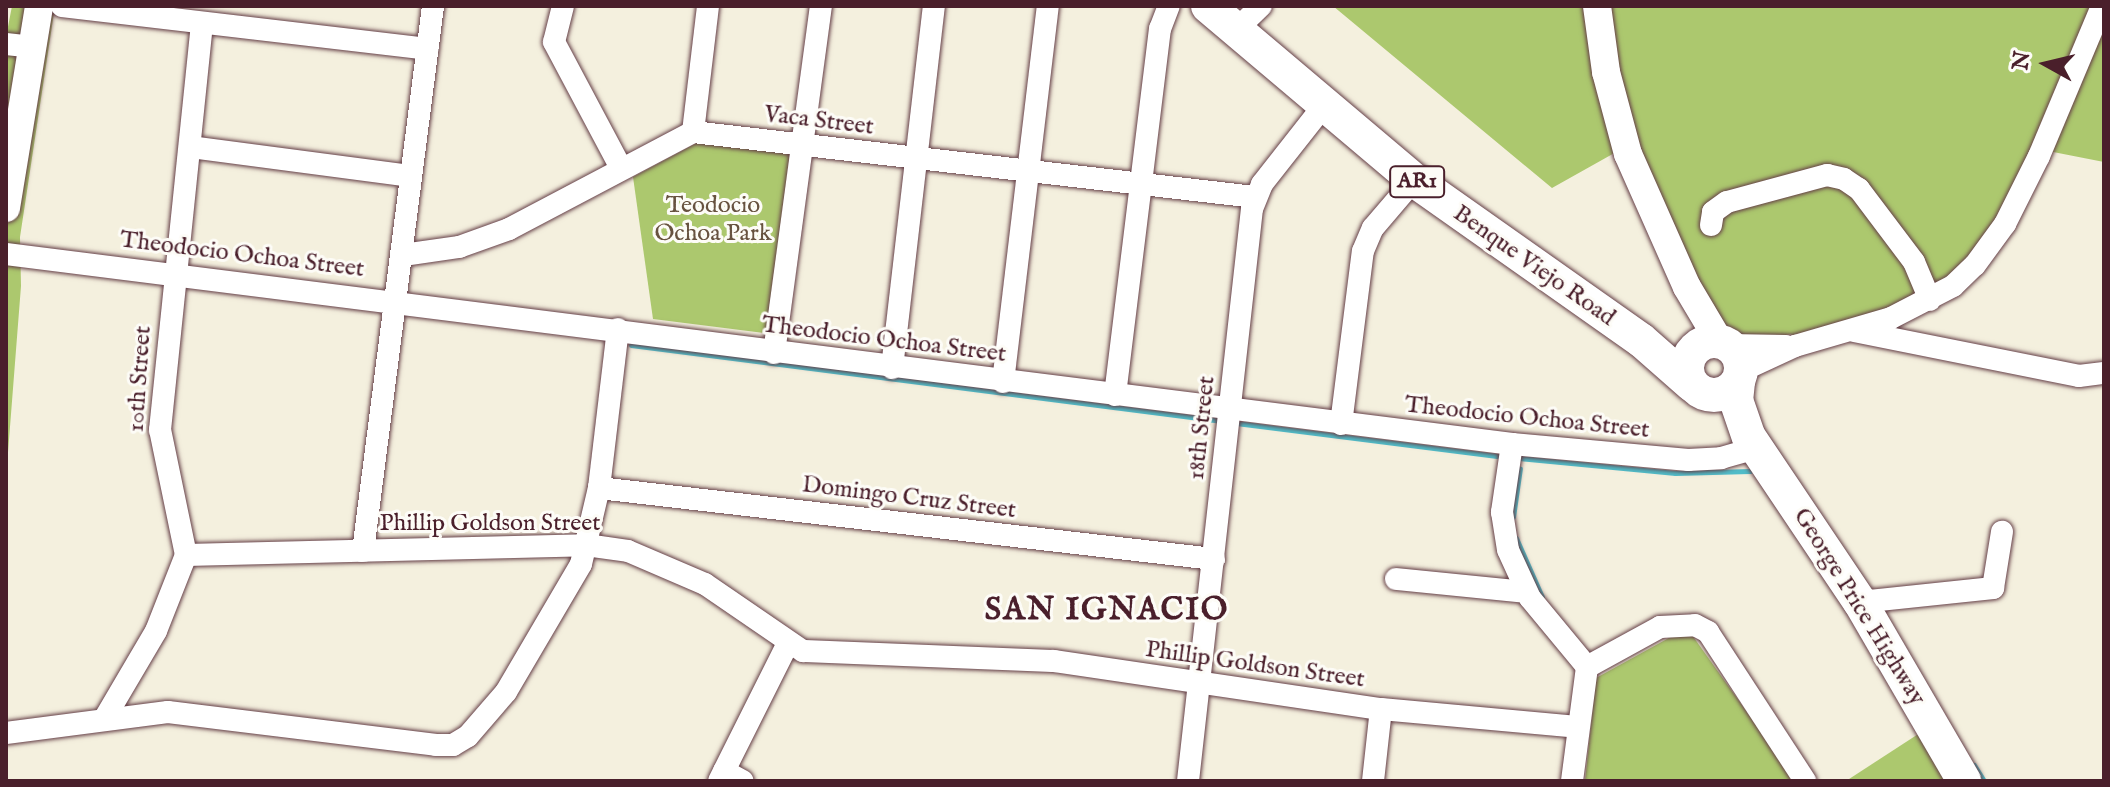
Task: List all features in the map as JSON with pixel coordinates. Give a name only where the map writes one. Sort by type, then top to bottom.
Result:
[{"type":"highway","name":"Benque Viejo Road","points":[[1208,6],[1249,17],[1325,104],[1414,180],[1641,340],[1694,387]]},
{"type":"highway","name":"Benque Viejo Road","points":[[1641,340],[1720,356]]},
{"type":"highway","points":[[1720,356],[1719,396],[1694,387],[1686,366],[1720,356]]},
{"type":"highway","name":"George Price Highway","points":[[1720,356],[1752,443]]},
{"type":"highway","name":"George Price Highway","points":[[1694,387],[1752,443],[1860,602],[1964,781]]},
{"type":"main road","points":[[6,208],[19,46],[39,6]]},
{"type":"main road","points":[[1597,6],[1606,72],[1628,154],[1720,356]]},
{"type":"street","points":[[62,6],[427,49]]},
{"type":"street","points":[[363,551],[433,6]]},
{"type":"street","points":[[563,6],[554,42],[621,168]]},
{"type":"street","points":[[403,255],[496,235],[693,132],[708,6]]},
{"type":"street","points":[[774,353],[821,6]]},
{"type":"street","points":[[892,368],[934,6]]},
{"type":"street","points":[[1003,382],[1048,6]]},
{"type":"street","points":[[1115,395],[1160,29],[1169,6]]},
{"type":"street","points":[[1720,356],[1795,346],[1852,331],[1930,300],[1975,265],[2005,224],[2102,6]]},
{"type":"street","name":"10th Street","points":[[186,555],[160,430],[202,24]]},
{"type":"street","points":[[1255,197],[1325,104]]},
{"type":"street","name":"Vaca Street","points":[[693,132],[1255,197]]},
{"type":"street","points":[[191,147],[410,176]]},
{"type":"street","points":[[1711,225],[1713,212],[1727,202],[1827,175],[1844,179],[1859,189],[1914,262],[1930,300]]},
{"type":"street","points":[[1341,424],[1363,251],[1373,228],[1414,180]]},
{"type":"street","name":"18th Street","points":[[1188,781],[1255,197]]},
{"type":"street","name":"Theodocio Ochoa Street","points":[[6,254],[176,271],[618,329],[774,353],[1512,444],[1688,460],[1721,458],[1752,443]]},
{"type":"street","points":[[6,733],[106,716],[194,713],[453,745],[479,725],[506,692],[581,564],[599,488],[618,329]]},
{"type":"street","points":[[1852,331],[2079,376],[2104,373]]},
{"type":"street","points":[[1512,444],[1504,534],[1526,592],[1587,667],[1572,781]]},
{"type":"street","name":"Domingo Cruz Street","points":[[599,488],[1214,559]]},
{"type":"street","points":[[1860,602],[1993,588],[2002,532]]},
{"type":"street","name":"Phillip Goldson Street","points":[[186,555],[586,545],[628,551],[705,584],[788,643],[826,654],[1054,661],[1200,685],[1381,709],[1577,727]]},
{"type":"street","points":[[106,716],[156,631],[186,555]]},
{"type":"street","points":[[1396,579],[1526,592]]},
{"type":"street","points":[[1587,667],[1660,627],[1695,625],[1708,632],[1805,781]]},
{"type":"street","points":[[729,778],[788,643]]},
{"type":"street","points":[[1373,781],[1381,709]]},
{"type":"green space","points":[[12,6],[55,6],[20,237],[21,286],[6,478],[6,37]]},
{"type":"green space","points":[[1333,6],[2104,6],[2104,162],[2043,150],[1978,272],[1800,355],[1791,334],[1748,342],[1726,332],[1618,151],[1552,188]]},
{"type":"green space","name":"Teodocio Ochoa Park","points":[[706,138],[796,150],[771,334],[653,319],[633,177]]},
{"type":"green space","points":[[1687,628],[1796,781],[1585,781],[1596,678]]},
{"type":"green space","points":[[1926,729],[1955,781],[1846,781]]},
{"type":"waterway","points":[[631,345],[1222,421]]},
{"type":"waterway","points":[[1236,423],[1497,456]]},
{"type":"waterway","points":[[1519,458],[1675,473],[1750,471]]},
{"type":"waterway","points":[[1513,517],[1520,468]]},
{"type":"waterway","points":[[1516,538],[1542,597]]},
{"type":"waterway","points":[[1974,765],[1984,781]]},
{"type":"district","name":"SAN IGNACIO","points":[[1107,611]]}]
